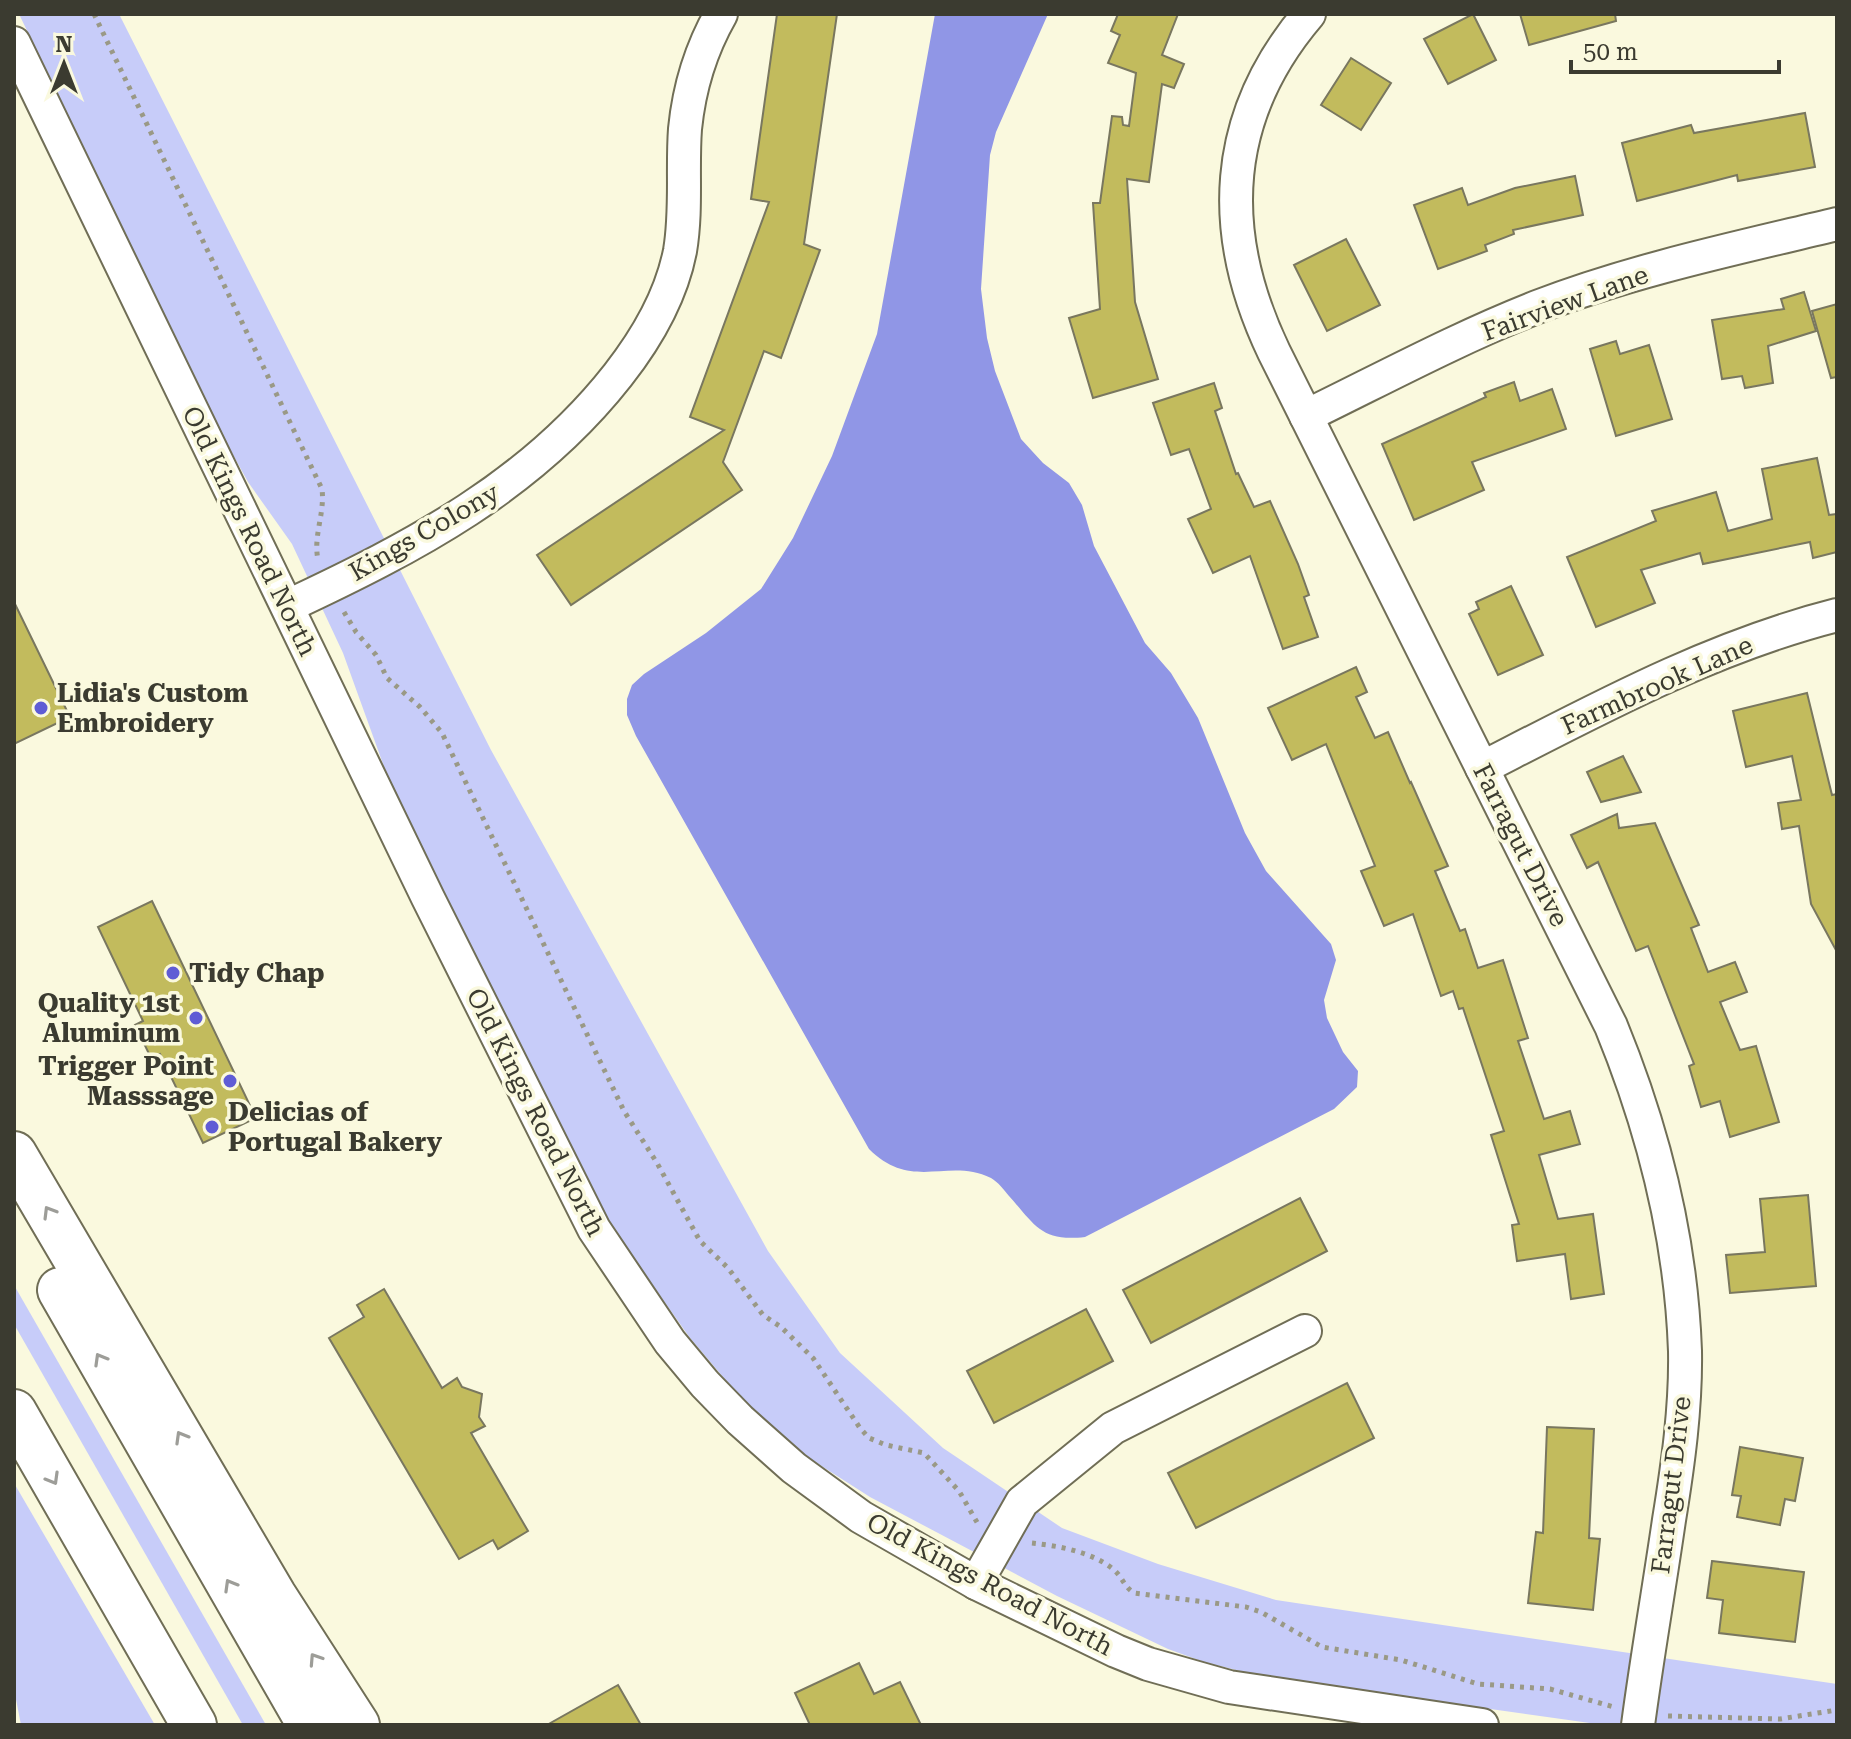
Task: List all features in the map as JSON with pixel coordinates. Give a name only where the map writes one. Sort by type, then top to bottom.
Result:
[{"type":"highway","points":[[14,1154],[274,1596],[357,1725]]},
{"type":"highway","points":[[14,1209],[310,1725]]},
{"type":"highway","points":[[14,1412],[194,1725]]},
{"type":"street","name":"Kings Colony","points":[[288,606],[342,581],[442,527],[491,496],[580,420],[634,354],[659,314],[679,257],[684,217],[688,107],[700,60],[721,14]]},
{"type":"street","name":"Farragut Drive","points":[[1309,14],[1286,44],[1262,86],[1246,129],[1235,193],[1238,243],[1247,287],[1263,330],[1611,1026],[1644,1114],[1671,1214],[1685,1353],[1681,1424],[1640,1716]]},
{"type":"street","name":"Old Kings Road North","points":[[14,43],[422,886],[594,1229],[670,1342],[713,1392],[794,1468],[861,1517],[976,1583],[1116,1651],[1193,1678],[1276,1696],[1482,1725]]},
{"type":"street","name":"Fairview Lane","points":[[1306,416],[1538,307],[1620,280],[1837,224]]},
{"type":"street","name":"Farmbrook Lane","points":[[1482,768],[1692,665],[1777,632],[1837,615]]},
{"type":"street","points":[[976,1583],[1017,1507],[1113,1428],[1305,1331]]},
{"type":"path","points":[[94,14],[322,489],[324,503],[317,529],[317,558]]},
{"type":"path","points":[[342,609],[356,632],[376,655],[387,678],[427,714],[442,733],[624,1111],[700,1241],[728,1268],[763,1315],[781,1327],[813,1358],[869,1438],[924,1453],[959,1491],[969,1506],[975,1524]]},
{"type":"path","points":[[1028,1542],[1062,1547],[1106,1564],[1134,1593],[1227,1604],[1261,1612],[1322,1647],[1401,1660],[1478,1684],[1550,1689],[1640,1716],[1780,1719],[1837,1710]]},
{"type":"shaded area","points":[[19,14],[119,14],[491,750],[768,1251],[840,1353],[943,1448],[1062,1528],[1158,1564],[1276,1600],[1837,1684],[1837,1725],[1604,1725],[1334,1687],[1204,1662],[1168,1649],[1057,1596],[870,1497],[798,1451],[768,1424],[690,1338],[622,1242],[587,1184],[387,775],[343,653],[292,544],[248,482],[221,433]]},
{"type":"shaded area","points":[[14,1285],[266,1725],[243,1725],[14,1324]]},
{"type":"shaded area","points":[[14,1483],[155,1725],[21,1725],[14,1689]]},
{"type":"water","points":[[935,14],[1048,14],[996,132],[990,155],[981,289],[995,371],[1021,439],[1043,463],[1069,483],[1082,505],[1094,546],[1145,643],[1171,673],[1198,718],[1245,833],[1266,871],[1331,944],[1336,960],[1324,1000],[1327,1018],[1343,1052],[1358,1071],[1357,1087],[1334,1109],[1085,1237],[1058,1237],[1040,1229],[991,1178],[975,1172],[900,1169],[869,1149],[627,715],[627,699],[632,685],[706,633],[761,589],[793,538],[832,456],[877,334]]},
{"type":"building","points":[[777,14],[837,14],[804,244],[820,250],[781,358],[764,351],[723,462],[742,490],[571,605],[537,555],[724,430],[690,417],[769,202],[751,199]]},
{"type":"building","points":[[1118,14],[1178,14],[1162,55],[1184,64],[1174,88],[1162,84],[1149,182],[1127,179],[1135,302],[1158,379],[1093,398],[1069,318],[1100,309],[1093,203],[1100,203],[1112,116],[1122,117],[1123,125],[1129,126],[1136,73],[1108,63],[1120,35],[1111,31]]},
{"type":"building","points":[[1473,14],[1496,60],[1448,84],[1424,39]]},
{"type":"building","points":[[1520,14],[1615,14],[1616,21],[1529,45]]},
{"type":"building","points":[[1351,58],[1391,83],[1361,130],[1321,105]]},
{"type":"building","points":[[1805,113],[1815,167],[1738,181],[1737,175],[1637,201],[1622,143],[1691,125],[1694,133]]},
{"type":"building","points":[[1575,176],[1583,215],[1513,230],[1514,234],[1485,245],[1487,251],[1438,269],[1414,205],[1462,188],[1468,205],[1515,188]]},
{"type":"building","points":[[1346,239],[1380,305],[1327,331],[1294,265]]},
{"type":"building","points":[[1804,292],[1816,331],[1768,346],[1773,383],[1745,388],[1742,376],[1722,379],[1712,320],[1784,309],[1781,299]]},
{"type":"building","points":[[1837,304],[1837,377],[1831,378],[1812,311]]},
{"type":"building","points":[[1616,341],[1620,354],[1649,345],[1672,419],[1616,436],[1590,349]]},
{"type":"building","points":[[1514,382],[1520,401],[1552,389],[1566,429],[1472,462],[1484,490],[1414,520],[1382,444],[1486,397],[1484,393]]},
{"type":"building","points":[[1214,383],[1222,408],[1215,411],[1236,474],[1254,507],[1270,501],[1309,595],[1304,597],[1318,637],[1283,649],[1250,556],[1213,573],[1188,519],[1211,509],[1189,449],[1171,455],[1153,403]]},
{"type":"building","points":[[1817,458],[1829,515],[1837,514],[1837,552],[1813,558],[1810,542],[1703,564],[1700,553],[1641,570],[1655,603],[1596,627],[1567,557],[1656,521],[1652,511],[1716,492],[1728,531],[1772,519],[1762,469]]},
{"type":"building","points":[[1511,586],[1543,655],[1498,675],[1469,614],[1479,609],[1476,602]]},
{"type":"building","points":[[14,602],[70,717],[14,744]]},
{"type":"building","points":[[1356,667],[1367,692],[1356,697],[1375,738],[1388,732],[1411,782],[1448,866],[1435,871],[1460,931],[1465,929],[1478,968],[1503,960],[1528,1038],[1518,1041],[1544,1119],[1570,1111],[1580,1144],[1539,1155],[1558,1219],[1593,1214],[1604,1294],[1571,1299],[1565,1254],[1517,1261],[1512,1225],[1519,1224],[1491,1135],[1504,1131],[1463,1008],[1459,1009],[1453,991],[1441,996],[1413,914],[1384,926],[1361,871],[1375,866],[1326,744],[1292,760],[1268,708]]},
{"type":"building","points":[[1807,693],[1832,795],[1837,794],[1837,952],[1811,904],[1799,826],[1782,829],[1778,803],[1801,800],[1792,756],[1746,767],[1733,711]]},
{"type":"building","points":[[1623,756],[1641,792],[1601,802],[1587,772]]},
{"type":"building","points":[[1617,814],[1619,828],[1655,823],[1699,925],[1691,928],[1708,972],[1735,962],[1747,992],[1720,1002],[1740,1050],[1756,1046],[1779,1122],[1730,1137],[1720,1101],[1701,1107],[1689,1066],[1694,1064],[1648,946],[1636,951],[1598,862],[1587,868],[1571,835]]},
{"type":"building","points":[[152,901],[256,1118],[203,1143],[160,1054],[151,1058],[135,1025],[143,1021],[98,927]]},
{"type":"building","points":[[1808,1195],[1816,1286],[1730,1293],[1726,1255],[1765,1252],[1760,1199]]},
{"type":"building","points":[[1300,1198],[1327,1251],[1151,1343],[1123,1290]]},
{"type":"building","points":[[384,1289],[442,1388],[457,1378],[462,1387],[482,1394],[479,1417],[485,1426],[471,1433],[528,1531],[498,1549],[493,1540],[459,1559],[329,1338],[364,1317],[357,1305]]},
{"type":"building","points":[[1086,1309],[1113,1361],[994,1423],[967,1371]]},
{"type":"building","points":[[1347,1383],[1374,1438],[1196,1528],[1168,1473]]},
{"type":"building","points":[[1547,1427],[1594,1429],[1589,1538],[1600,1539],[1593,1610],[1528,1603],[1536,1532],[1543,1533]]},
{"type":"building","points":[[1740,1447],[1803,1458],[1795,1501],[1785,1499],[1780,1525],[1737,1517],[1741,1496],[1732,1495]]},
{"type":"building","points":[[1712,1561],[1804,1572],[1795,1642],[1719,1633],[1723,1600],[1707,1598]]},
{"type":"building","points":[[859,1663],[874,1694],[900,1682],[921,1725],[810,1725],[795,1693]]},
{"type":"building","points":[[618,1685],[641,1725],[547,1725]]},
{"type":"place","name":"Lidia's Custom Embroidery","points":[[41,708]]},
{"type":"place","name":"Tidy Chap","points":[[173,973]]},
{"type":"place","name":"Quality 1st Aluminum","points":[[196,1018]]},
{"type":"place","name":"Trigger Point Masssage","points":[[230,1081]]},
{"type":"place","name":"Delicias of Portugal Bakery","points":[[212,1127]]}]
